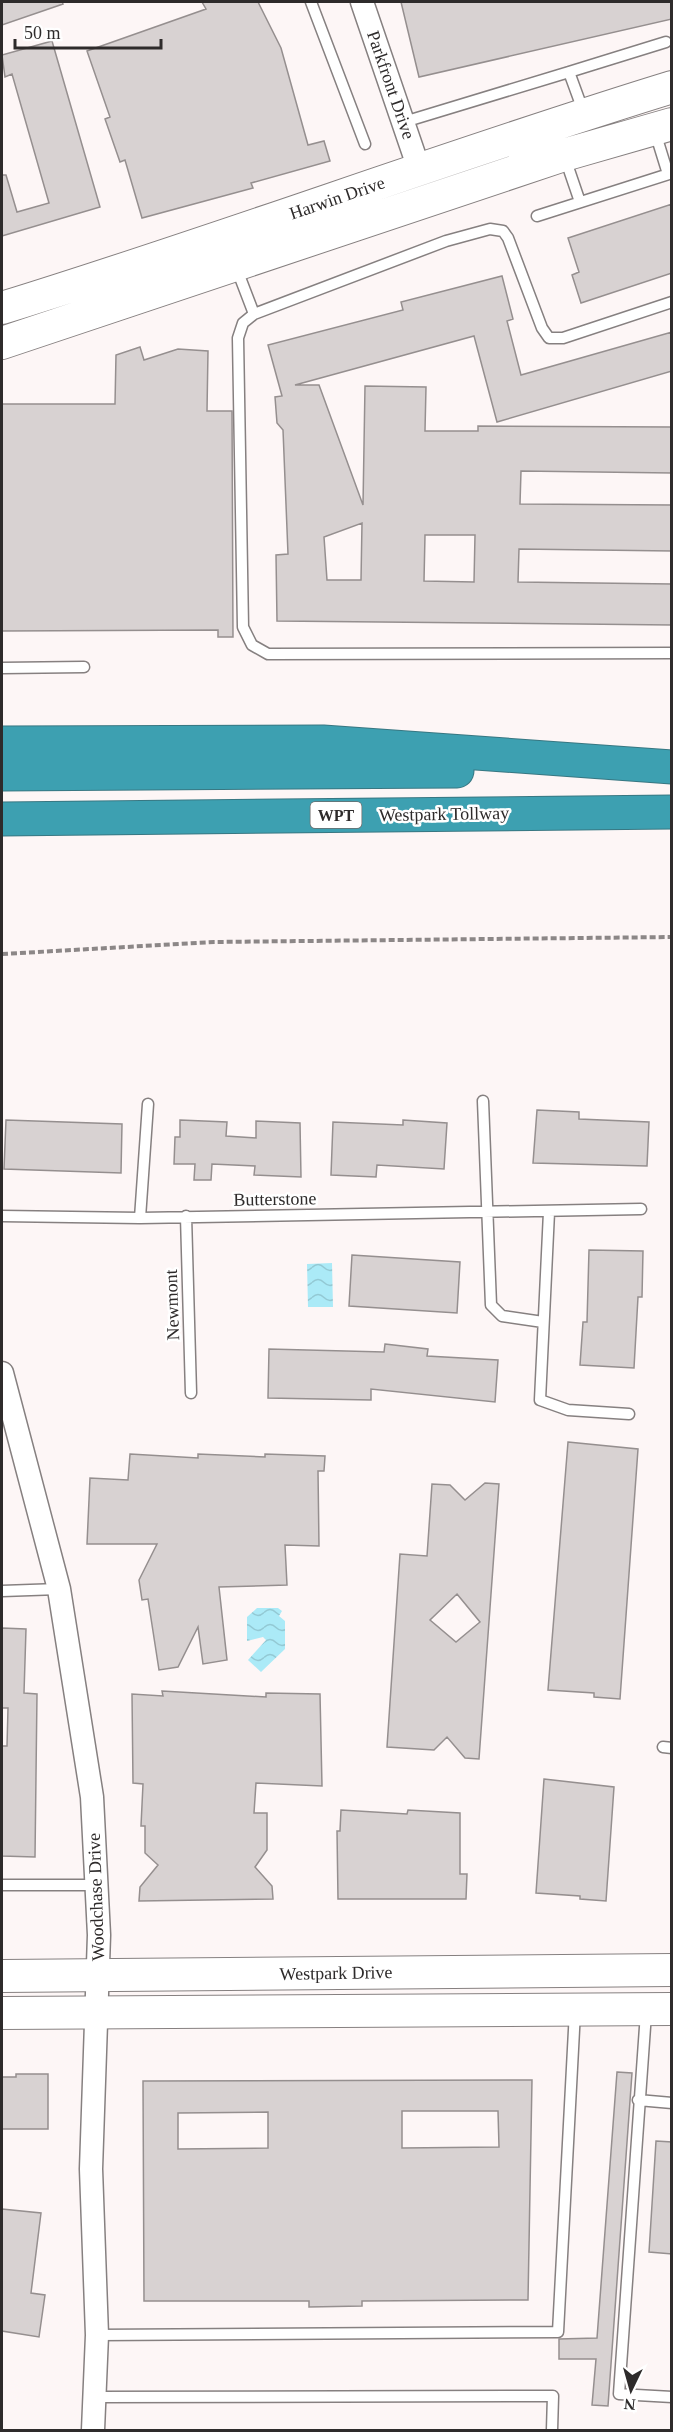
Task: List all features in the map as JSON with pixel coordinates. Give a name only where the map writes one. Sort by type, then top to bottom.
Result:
[{"type":"highway","points":[[2,743],[323,742],[672,769]]},
{"type":"highway","points":[[2,774],[672,769]]},
{"type":"highway","name":"Westpark Tollway","points":[[2,819],[672,812]]},
{"type":"main road","name":"Harwin Drive","points":[[2,308],[123,270],[584,114],[672,87]]},
{"type":"main road","name":"Harwin Drive","points":[[2,343],[132,302],[564,155],[663,127]]},
{"type":"main road","points":[[324,236],[354,209],[414,186],[420,180],[419,170]]},
{"type":"main road","points":[[123,270],[132,302]]},
{"type":"main road","name":"Westpark Drive","points":[[2,1976],[672,1970]]},
{"type":"main road","points":[[405,1973],[406,2010]]},
{"type":"main road","name":"Westpark Drive","points":[[2,2013],[659,2009]]},
{"type":"street","name":"Parkfront Drive","points":[[362,2],[419,170]]},
{"type":"street","name":"Woodchase Drive","points":[[2,1373],[59,1589],[92,1797],[99,1976],[91,2169],[97,2335],[93,2430]]},
{"type":"lane","points":[[311,2],[365,144]]},
{"type":"lane","points":[[404,122],[666,42]]},
{"type":"lane","points":[[569,72],[584,114]]},
{"type":"lane","points":[[537,216],[670,173],[663,127]]},
{"type":"lane","points":[[564,155],[579,202]]},
{"type":"lane","points":[[672,302],[563,338],[549,338],[542,328],[508,238],[503,231],[490,229],[446,241],[254,314],[243,323],[237,338],[243,627],[252,645],[268,654],[672,653]]},
{"type":"lane","points":[[235,266],[254,314]]},
{"type":"lane","points":[[2,668],[84,667]]},
{"type":"lane","points":[[483,1101],[491,1305],[502,1316],[543,1322]]},
{"type":"lane","points":[[140,1218],[148,1104]]},
{"type":"lane","name":"Butterstone","points":[[2,1216],[140,1218],[642,1209]]},
{"type":"lane","points":[[549,1212],[540,1400],[568,1410],[629,1414]]},
{"type":"lane","name":"Newmont","points":[[186,1216],[191,1393]]},
{"type":"lane","points":[[2,1590],[59,1589]]},
{"type":"lane","points":[[2,1885],[97,1885]]},
{"type":"lane","points":[[659,2009],[638,2100],[619,2394],[672,2397]]},
{"type":"lane","points":[[97,2335],[558,2332],[575,2010]]},
{"type":"lane","points":[[638,2100],[672,2103]]},
{"type":"lane","points":[[95,2397],[554,2396],[552,2430]]},
{"type":"path","points":[[2,954],[214,942],[672,937]]},
{"type":"water","points":[[332,1263],[333,1307],[308,1307],[307,1264]]},
{"type":"water","points":[[257,1608],[278,1608],[282,1611],[279,1616],[285,1621],[285,1649],[261,1672],[248,1660],[266,1640],[263,1637],[247,1641],[247,1617]]},
{"type":"building","points":[[2,2],[62,2],[63,4],[2,25]]},
{"type":"building","points":[[202,2],[258,2],[281,48],[308,145],[324,141],[330,161],[251,183],[253,188],[142,218],[125,160],[120,162],[105,119],[110,117],[87,51],[206,9]]},
{"type":"building","points":[[401,2],[672,2],[672,19],[419,77]]},
{"type":"building","points":[[52,41],[100,207],[2,236],[2,175],[6,175],[17,212],[49,203],[12,74],[5,77],[2,55]]},
{"type":"building","points":[[672,204],[672,273],[581,303],[572,275],[579,272],[568,238]]},
{"type":"building","points":[[502,276],[513,319],[507,321],[521,375],[672,332],[672,371],[497,422],[474,336],[295,385],[319,385],[363,505],[365,386],[426,387],[425,431],[478,431],[478,426],[672,427],[672,473],[521,471],[520,504],[672,505],[672,551],[519,549],[518,582],[672,584],[672,625],[277,621],[276,555],[288,554],[283,430],[277,423],[275,397],[282,396],[268,345],[403,310],[401,302]],"holes":[[[362,523],[361,580],[327,580],[324,537]],[[425,535],[475,535],[474,582],[424,581]]]},
{"type":"building","points":[[140,347],[144,360],[178,349],[208,351],[207,411],[232,411],[233,637],[218,637],[218,630],[2,631],[2,404],[115,404],[116,355]]},
{"type":"building","points":[[537,1110],[579,1112],[579,1119],[649,1122],[647,1166],[533,1163]]},
{"type":"building","points":[[6,1120],[122,1124],[121,1173],[4,1169]]},
{"type":"building","points":[[180,1120],[227,1122],[226,1136],[256,1138],[256,1121],[300,1123],[301,1177],[254,1175],[255,1166],[212,1164],[211,1180],[194,1180],[195,1164],[174,1164],[175,1137],[180,1137]]},
{"type":"building","points":[[403,1120],[447,1123],[444,1169],[377,1165],[376,1177],[331,1175],[333,1122],[403,1125]]},
{"type":"building","points":[[589,1250],[643,1251],[642,1297],[638,1297],[634,1368],[580,1365],[583,1322],[587,1322]]},
{"type":"building","points":[[352,1255],[460,1262],[457,1313],[349,1306]]},
{"type":"building","points":[[385,1344],[428,1349],[427,1356],[498,1360],[495,1402],[371,1389],[371,1400],[268,1398],[269,1349],[384,1352]]},
{"type":"building","points":[[568,1442],[638,1449],[620,1699],[594,1697],[594,1693],[548,1690]]},
{"type":"building","points":[[130,1454],[198,1458],[198,1454],[265,1457],[265,1454],[325,1456],[324,1471],[318,1471],[319,1546],[285,1545],[287,1585],[219,1587],[227,1660],[203,1664],[198,1627],[178,1667],[159,1670],[148,1599],[142,1600],[139,1580],[157,1544],[87,1544],[90,1478],[128,1480]]},
{"type":"building","points":[[485,1483],[499,1484],[479,1759],[465,1758],[447,1737],[434,1750],[387,1747],[400,1554],[427,1556],[432,1484],[450,1485],[465,1500]],"holes":[[[457,1594],[480,1622],[456,1642],[430,1620]]]},
{"type":"building","points":[[2,1628],[26,1629],[24,1693],[37,1694],[35,1857],[2,1856],[2,1746],[7,1746],[8,1708],[2,1708]]},
{"type":"building","points":[[162,1691],[266,1697],[266,1693],[320,1694],[322,1786],[256,1783],[254,1813],[267,1813],[267,1850],[255,1867],[272,1886],[273,1899],[139,1901],[140,1887],[158,1865],[145,1853],[145,1826],[141,1826],[143,1784],[133,1783],[132,1694],[163,1696]]},
{"type":"building","points":[[544,1779],[614,1787],[606,1901],[580,1899],[580,1896],[536,1893]]},
{"type":"building","points":[[341,1810],[407,1814],[408,1810],[460,1813],[460,1874],[467,1874],[466,1899],[338,1899],[337,1831],[340,1831]]},
{"type":"building","points":[[617,2072],[632,2073],[608,2406],[592,2405],[596,2359],[559,2359],[559,2339],[597,2338]]},
{"type":"building","points":[[16,2074],[48,2074],[48,2129],[2,2129],[2,2077],[16,2077]]},
{"type":"building","points":[[532,2080],[528,2300],[362,2301],[362,2306],[309,2307],[309,2301],[144,2301],[143,2081]],"holes":[[[402,2111],[498,2111],[499,2147],[402,2148]],[[268,2112],[268,2148],[178,2149],[178,2113]]]},
{"type":"building","points":[[656,2141],[672,2142],[672,2254],[649,2252]]},
{"type":"building","points":[[2,2209],[41,2213],[31,2293],[45,2295],[39,2337],[2,2331]]}]
